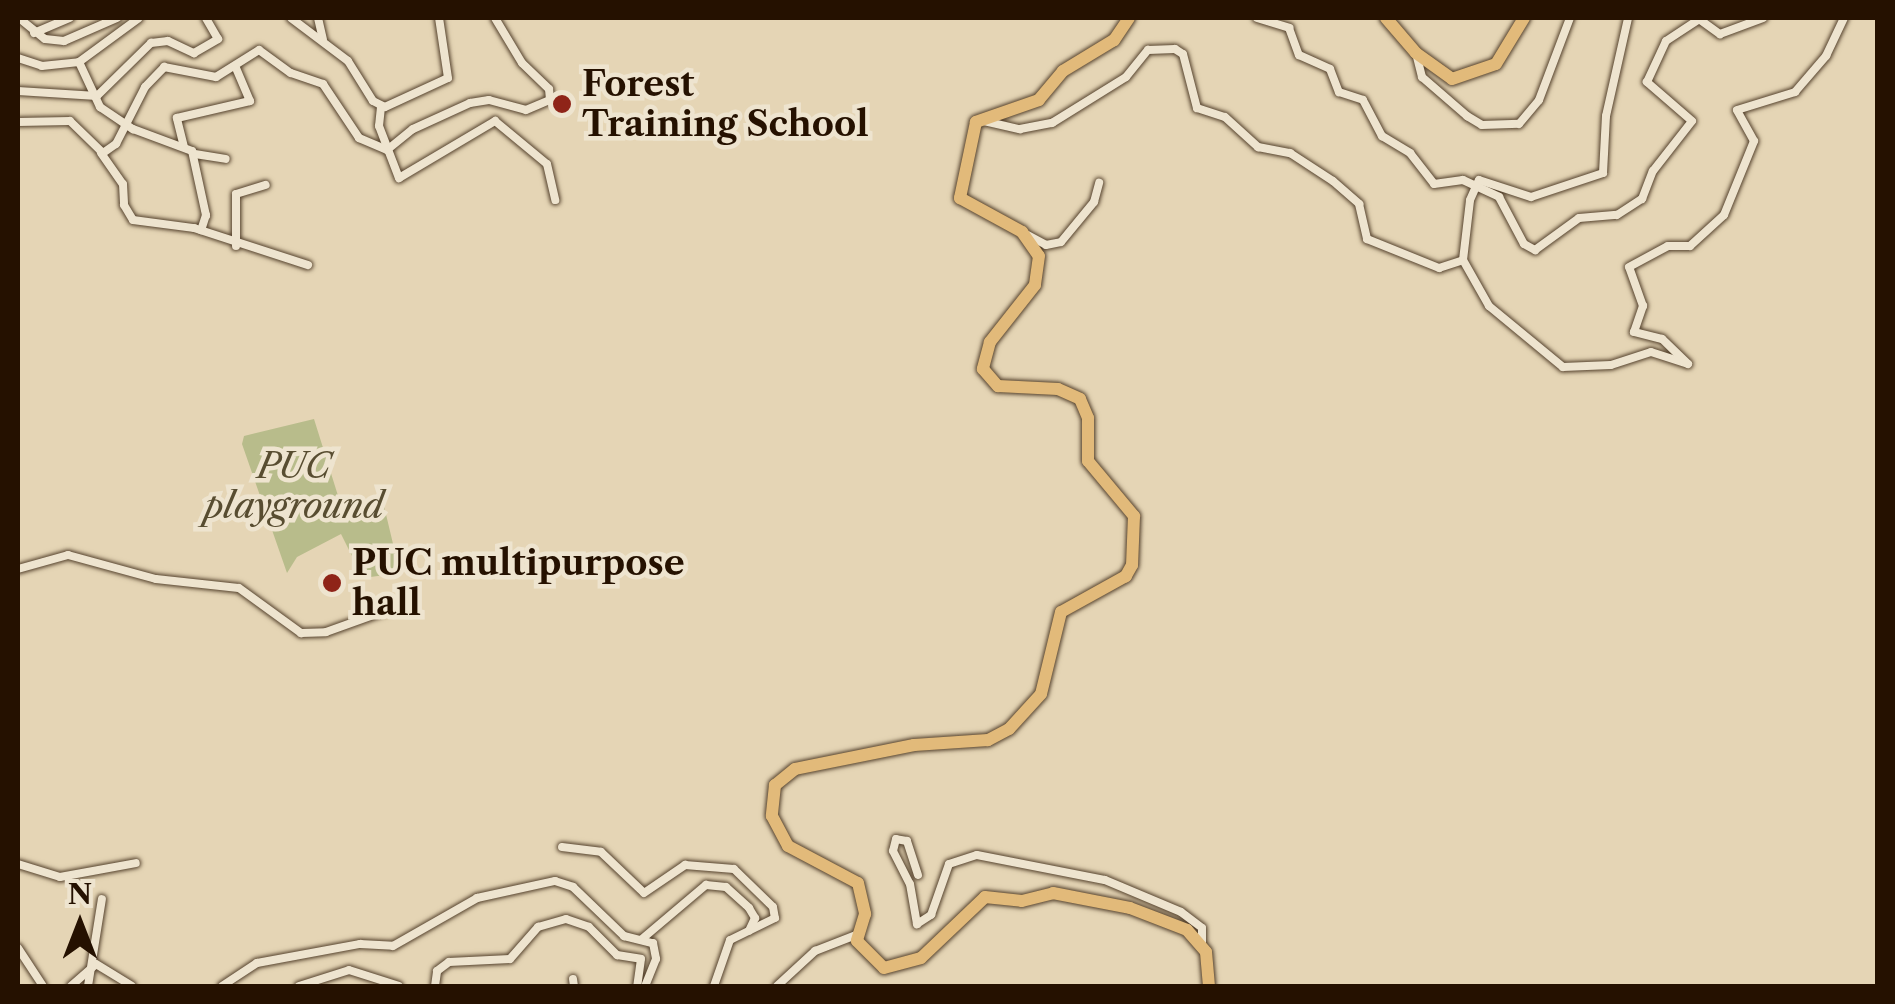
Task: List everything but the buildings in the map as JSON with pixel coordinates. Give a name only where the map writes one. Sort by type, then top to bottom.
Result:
[{"type":"main road","points":[[1129,18],[1114,40],[1063,71],[1038,100],[976,123],[960,198],[1022,232],[1035,245],[1039,276],[990,342],[982,369],[998,386],[1058,389],[1080,399],[1088,418],[1088,462],[1134,516],[1136,554],[1126,576],[1062,612],[1041,694],[1009,729],[988,740],[914,744],[795,769],[775,785],[772,816],[781,841],[863,892],[865,914],[856,935],[875,964],[895,970],[921,958],[984,897],[1022,901],[1053,893],[1167,920],[1202,944],[1209,986]]},
{"type":"main road","points":[[1386,18],[1416,53],[1452,79],[1469,78],[1509,52],[1524,18]]},
{"type":"street","points":[[34,32],[70,18]]},
{"type":"street","points":[[20,21],[34,32],[64,41],[117,18]]},
{"type":"street","points":[[18,58],[42,66],[79,62],[139,18]]},
{"type":"street","points":[[18,91],[92,97],[151,43],[168,41],[192,53],[212,44],[219,36],[206,18]]},
{"type":"street","points":[[291,18],[352,66],[380,106],[387,150],[399,178],[495,121],[547,164],[554,200]]},
{"type":"street","points":[[318,18],[323,40]]},
{"type":"street","points":[[380,106],[448,78],[439,18]]},
{"type":"street","points":[[387,150],[413,128],[470,103],[489,100],[526,110],[550,100],[549,88],[522,62],[495,18]]},
{"type":"street","points":[[1257,18],[1289,28],[1299,55],[1330,70],[1339,92],[1363,100],[1382,136],[1410,153],[1434,184],[1475,184],[1490,179],[1531,197],[1603,172],[1606,116],[1628,18]]},
{"type":"street","points":[[1416,53],[1422,77],[1467,116],[1482,125],[1519,124],[1539,100],[1570,18]]},
{"type":"street","points":[[1475,184],[1499,197],[1524,244],[1534,250],[1579,218],[1614,216],[1636,206],[1692,121],[1647,82],[1666,41],[1700,18],[1721,34],[1763,18]]},
{"type":"street","points":[[1475,184],[1464,260],[1489,306],[1563,367],[1611,366],[1651,352],[1688,364],[1662,338],[1634,332],[1643,306],[1629,267],[1668,246],[1690,246],[1724,214],[1754,141],[1737,110],[1794,92],[1826,56],[1844,18]]},
{"type":"street","points":[[976,123],[1000,128],[1052,123],[1126,77],[1148,50],[1175,48],[1182,54],[1198,108],[1226,117],[1258,146],[1290,153],[1334,181],[1360,204],[1367,239],[1439,268],[1464,260]]},
{"type":"street","points":[[101,154],[127,125],[145,86],[164,67],[207,78],[236,68],[263,50],[292,73],[323,84],[359,138],[387,150]]},
{"type":"street","points":[[79,62],[92,97],[127,125],[195,154],[226,159]]},
{"type":"street","points":[[184,147],[177,118],[250,101],[236,68]]},
{"type":"street","points":[[18,122],[70,121],[122,182],[133,220],[201,230],[236,246],[308,265]]},
{"type":"street","points":[[195,154],[194,182],[206,215],[201,230]]},
{"type":"street","points":[[1022,232],[1046,244],[1061,242],[1094,202],[1099,183]]},
{"type":"street","points":[[236,246],[236,194],[266,185]]},
{"type":"street","points":[[18,569],[68,555],[156,579],[239,588],[283,626],[311,634],[396,606]]},
{"type":"street","points":[[918,875],[907,842],[896,839],[893,851],[910,884],[916,924],[930,915],[949,864],[978,854],[1104,880],[1181,912],[1202,928],[1202,944]]},
{"type":"street","points":[[562,848],[596,850],[644,893],[685,865],[730,867],[775,913],[772,923],[730,940],[714,986]]},
{"type":"street","points":[[18,864],[60,877],[136,862]]},
{"type":"street","points":[[222,986],[257,963],[360,944],[393,946],[477,898],[555,880],[572,886],[624,936],[642,939],[657,952],[641,986]]},
{"type":"street","points":[[642,939],[706,885],[726,887],[749,908],[755,918],[749,930]]},
{"type":"street","points":[[88,986],[102,899]]},
{"type":"street","points":[[435,986],[438,971],[449,962],[510,959],[538,927],[566,919],[589,928],[617,955],[641,959],[641,986]]},
{"type":"street","points":[[777,986],[815,952],[856,935]]},
{"type":"street","points":[[18,948],[43,986]]},
{"type":"street","points":[[71,986],[92,965]]},
{"type":"street","points":[[92,965],[132,986]]},
{"type":"street","points":[[299,986],[349,970],[399,986]]},
{"type":"green space","name":"PUC playground","points":[[314,419],[345,518],[384,506],[400,573],[363,578],[341,534],[297,557],[287,573],[242,444],[244,436]]},
{"type":"place","name":"Forest Training School","points":[[562,104]]},
{"type":"place","name":"PUC multipurpose hall","points":[[332,583]]}]
